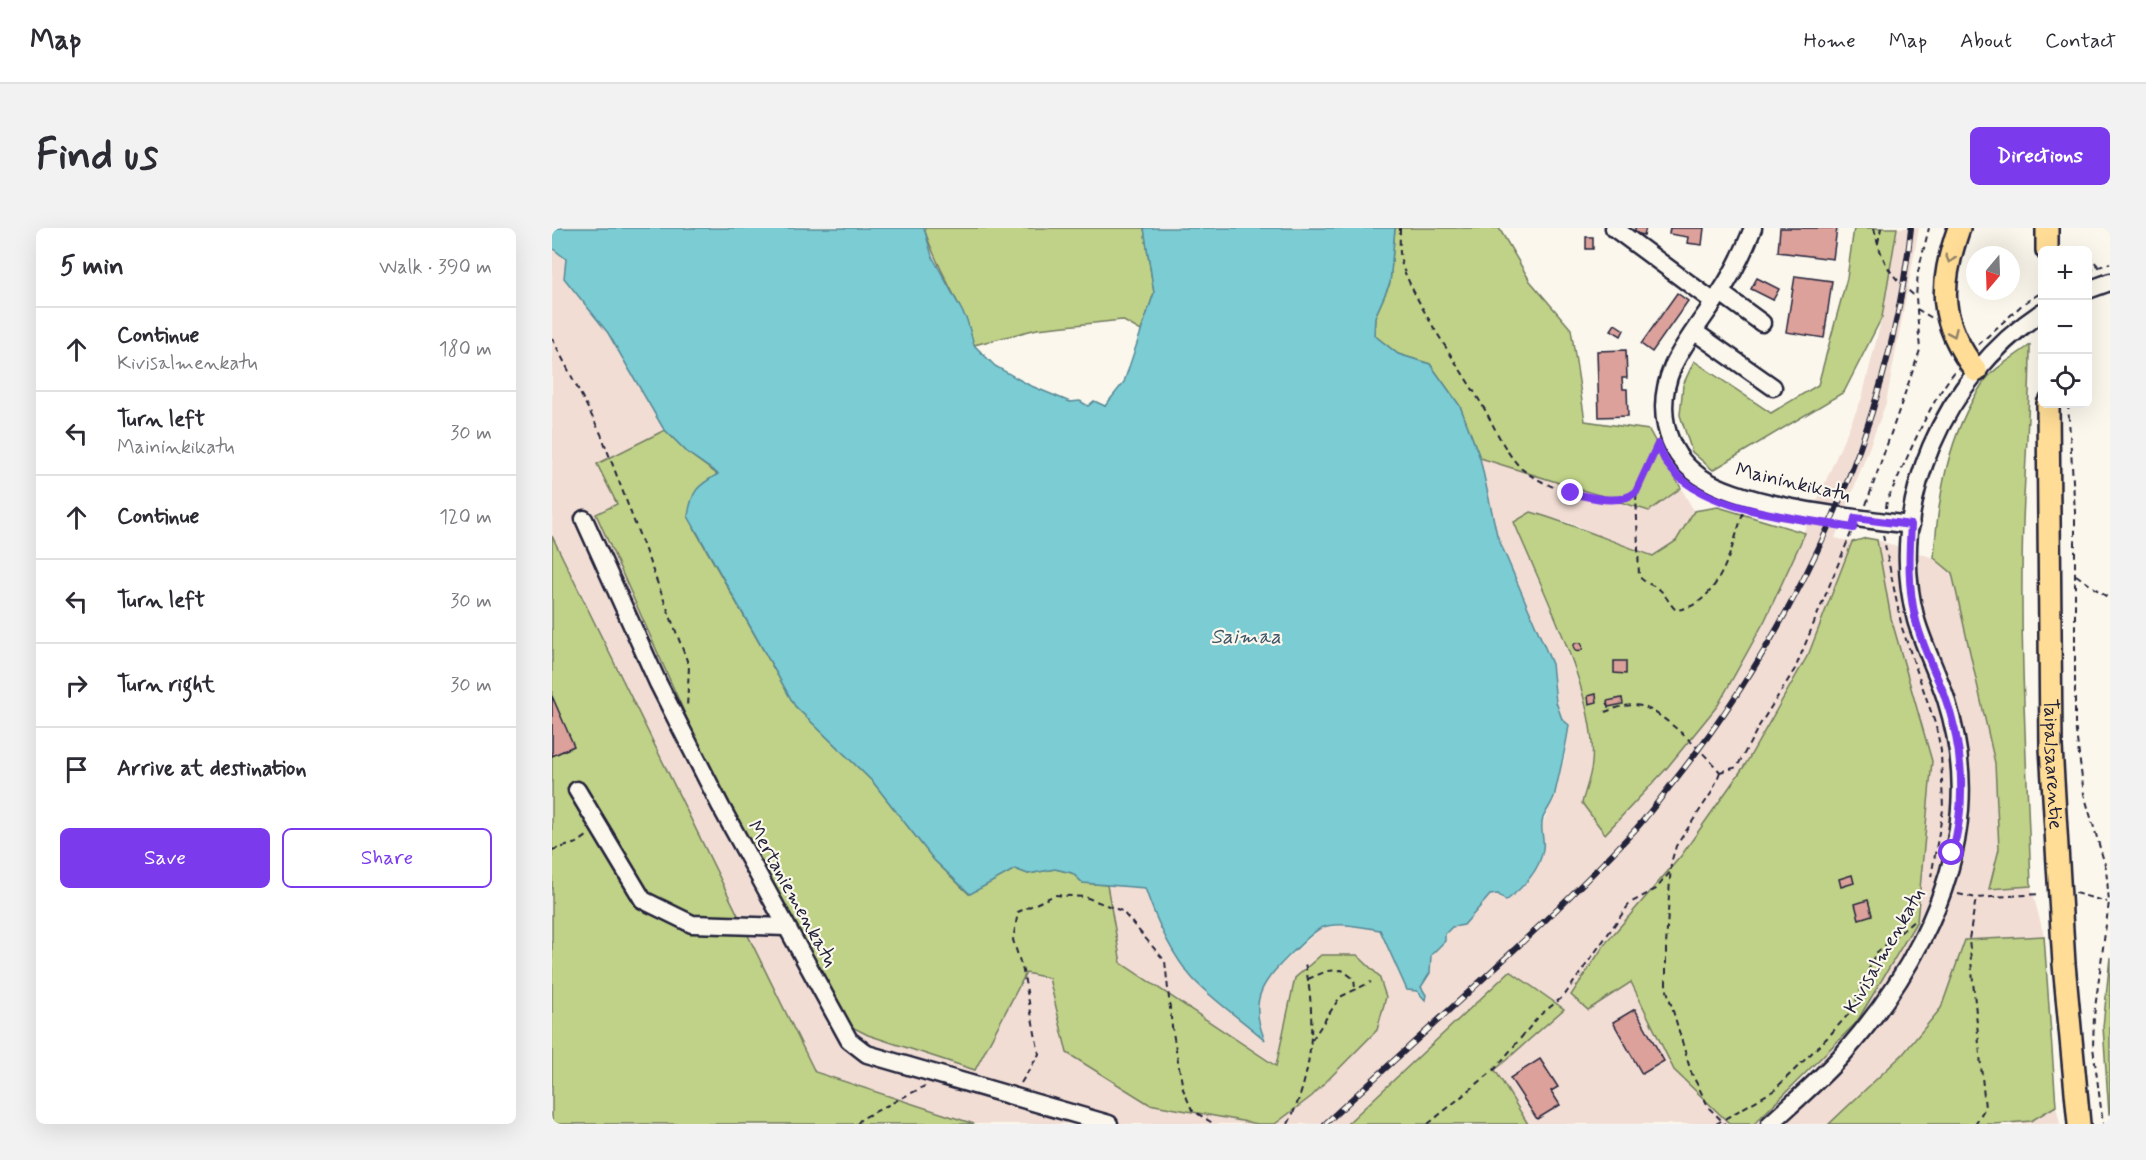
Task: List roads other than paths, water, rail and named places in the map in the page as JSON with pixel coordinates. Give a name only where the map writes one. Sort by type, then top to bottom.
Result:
[{"type":"main road","points":[[1959,228],[1947,268],[1944,291],[1950,329],[1971,364]]},
{"type":"main road","points":[[2047,228],[2047,246]]},
{"type":"main road","name":"Taipalsaarentie","points":[[2048,408],[2050,747],[2064,964],[2079,1124]]},
{"type":"street","points":[[1614,228],[1718,297],[1762,323]]},
{"type":"street","name":"Maininkikatu","points":[[1753,228],[1739,262],[1674,363],[1667,382],[1664,407],[1664,423],[1669,438],[1688,466],[1698,476],[1725,489],[1767,501],[1859,519],[1881,532],[1911,525]]},
{"type":"street","points":[[2092,289],[2110,282]]},
{"type":"street","name":"Kivisalmenkatu","points":[[1770,1124],[1842,1055],[1863,1030],[1914,951],[1944,891],[1958,835],[1960,765],[1945,697],[1916,618],[1910,588],[1911,525],[1916,495],[1929,451],[1971,364],[2001,345],[2038,316]]},
{"type":"street","points":[[1695,332],[1773,387]]},
{"type":"street","name":"Mertaniemenkatu","points":[[585,519],[685,738],[849,1040],[867,1054],[1109,1124]]},
{"type":"street","points":[[577,790],[643,900],[692,924],[786,927]]},
{"type":"water","name":"Saimaa","points":[[552,228],[924,228],[932,256],[967,320],[974,345],[995,366],[1029,385],[1070,402],[1080,401],[1088,406],[1094,401],[1105,406],[1124,382],[1154,293],[1144,228],[1395,228],[1390,283],[1375,317],[1374,335],[1398,354],[1430,364],[1460,406],[1480,458],[1497,535],[1552,664],[1556,702],[1562,719],[1569,725],[1554,796],[1542,822],[1543,849],[1534,872],[1524,885],[1506,901],[1498,894],[1490,895],[1464,925],[1452,927],[1445,934],[1445,941],[1431,955],[1430,973],[1421,987],[1426,995],[1425,1000],[1417,991],[1407,990],[1380,930],[1343,925],[1328,926],[1317,930],[1283,962],[1261,991],[1258,1013],[1265,1040],[1210,995],[1185,969],[1164,936],[1145,888],[1083,883],[1072,873],[1055,869],[1028,874],[1015,869],[970,894],[934,860],[873,782],[795,706],[688,516],[694,494],[705,482],[718,474],[688,453],[663,428],[608,333],[564,278],[566,259],[552,248]]},
{"type":"railway","points":[[1325,1124],[1521,944],[1597,870],[1644,820],[1720,720],[1761,656],[1798,589],[1831,520],[1860,449],[1883,376],[1900,302],[1911,228]]}]
